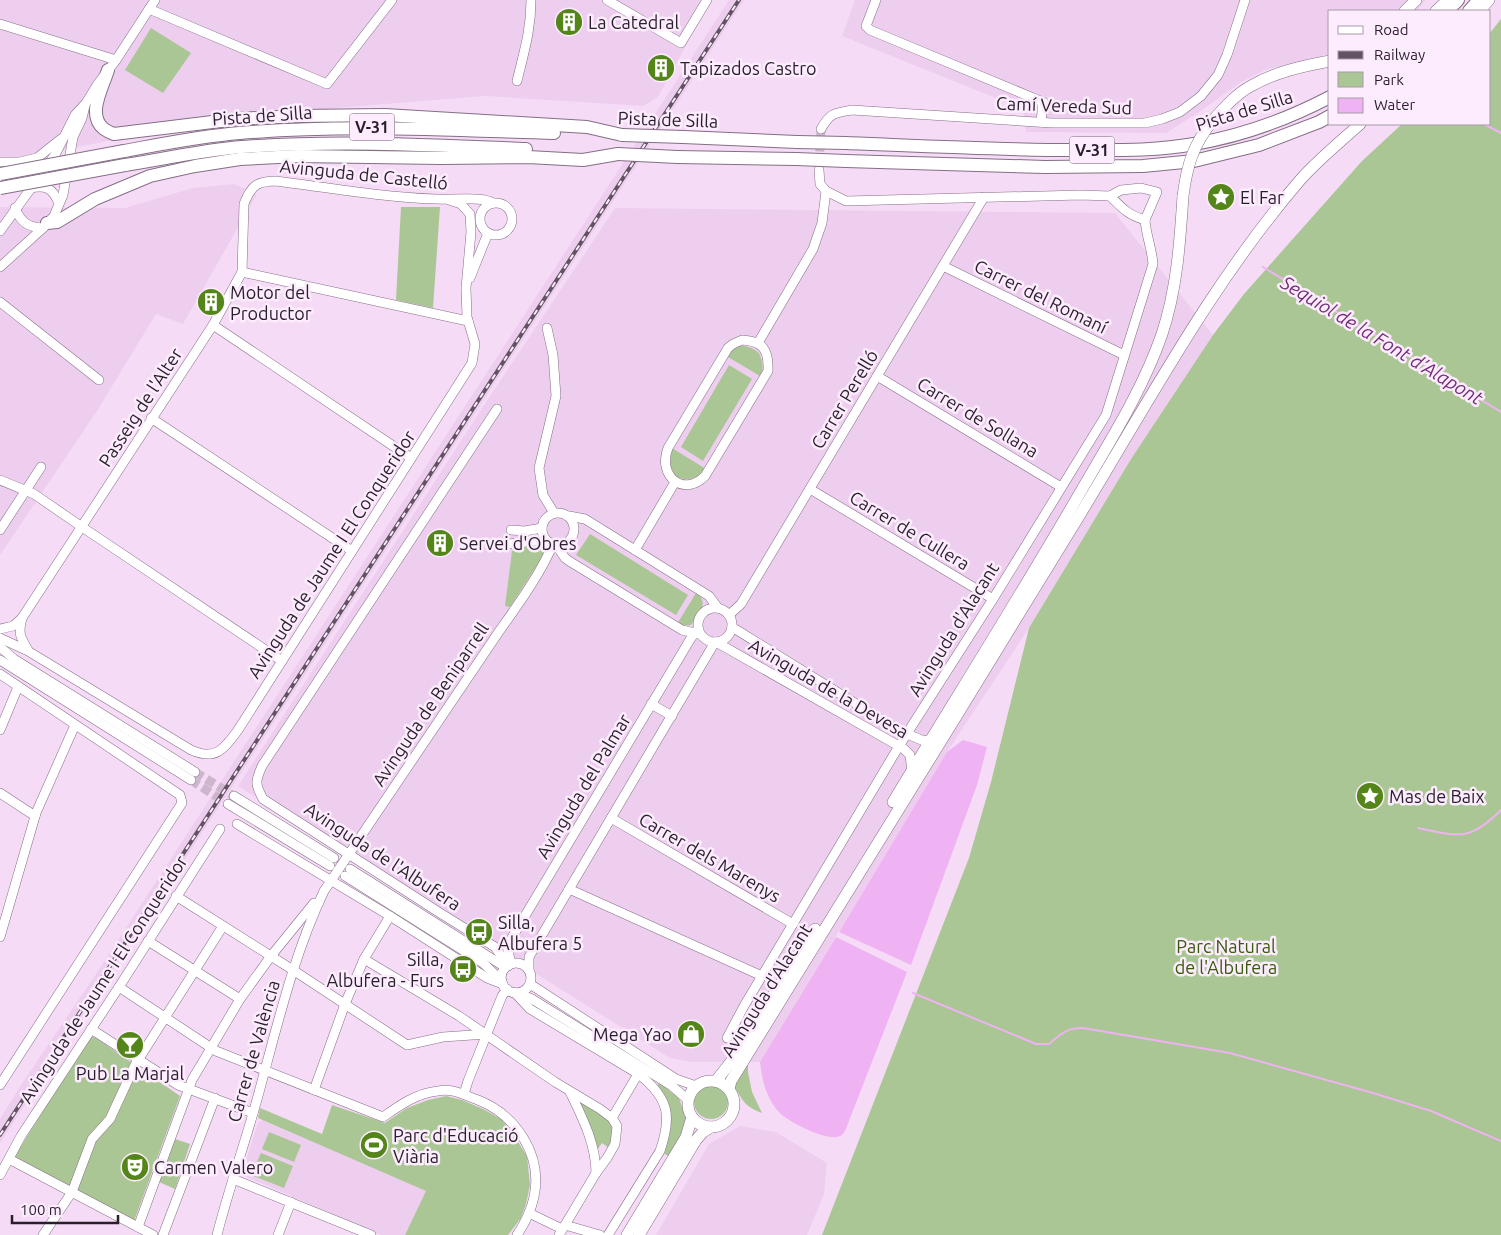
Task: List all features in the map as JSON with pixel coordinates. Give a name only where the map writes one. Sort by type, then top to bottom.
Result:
[{"type":"highway","points":[[1448,10],[1458,0]]},
{"type":"highway","points":[[1470,10],[1479,0]]},
{"type":"highway","points":[[112,65],[96,108],[96,118],[103,128],[114,134],[237,119],[385,115],[587,127],[622,135]]},
{"type":"highway","name":"Pista de Silla","points":[[0,174],[124,151],[238,133],[298,129],[384,127],[846,144],[1046,150],[1142,150],[1194,144],[1254,129],[1328,98]]},
{"type":"highway","name":"Pista de Silla","points":[[0,188],[239,147],[298,143],[382,143],[677,157],[1045,167],[1143,166],[1194,161],[1259,146],[1328,117]]},
{"type":"highway","points":[[45,226],[57,222],[95,199],[150,176],[240,159],[298,156],[528,157],[583,160],[618,154]]},
{"type":"main road","points":[[1406,10],[1416,0]]},
{"type":"main road","points":[[1437,10],[1448,0]]},
{"type":"main road","points":[[1480,10],[1489,0]]},
{"type":"main road","name":"Avinguda d'Alacant","points":[[716,1081],[734,1058],[857,862],[1066,518],[1138,392],[1156,350],[1172,300],[1177,272],[1186,174],[1194,149],[1201,135],[1231,101],[1250,86],[1277,73],[1328,61]]},
{"type":"main road","name":"Avinguda d'Alacant","points":[[729,1089],[731,1081],[1080,514],[1149,398],[1210,302],[1248,246],[1301,179],[1318,161],[1359,125]]},
{"type":"main road","points":[[705,1081],[716,1081],[729,1089],[734,1098],[733,1112],[725,1123],[711,1127],[704,1126],[692,1117],[688,1100],[696,1086],[705,1081]]},
{"type":"main road","points":[[627,1235],[686,1137],[692,1117]]},
{"type":"main road","points":[[639,1235],[696,1140],[711,1127]]},
{"type":"street","points":[[0,231],[54,154],[76,114],[112,65],[155,0]]},
{"type":"street","points":[[149,8],[327,84],[392,0]]},
{"type":"street","points":[[517,81],[531,22],[531,0]]},
{"type":"street","points":[[607,0],[680,43],[706,0]]},
{"type":"street","points":[[876,0],[866,26],[870,30],[1043,102],[1041,122]]},
{"type":"street","name":"Camí Vereda Sud","points":[[821,129],[827,118],[839,112],[852,110],[1041,122],[1145,123],[1162,119],[1180,112],[1201,96],[1218,75],[1227,55],[1244,0]]},
{"type":"street","points":[[0,24],[112,65]]},
{"type":"street","points":[[0,267],[54,216],[63,195],[73,137],[82,118],[86,102]]},
{"type":"street","points":[[0,162],[20,162],[37,158],[63,138]]},
{"type":"street","points":[[819,170],[820,184],[826,191],[846,201],[1080,195],[1110,196],[1121,190],[1141,188],[1157,192],[1145,220],[1125,211],[1110,196]]},
{"type":"street","name":"Avinguda de Castelló","points":[[261,181],[276,181],[393,197],[449,200],[485,199],[493,203]]},
{"type":"street","name":"Passeig de l'Alter","points":[[0,629],[13,626],[22,618],[213,325],[242,272],[244,204],[247,196],[261,181]]},
{"type":"street","points":[[0,194],[40,186],[48,188],[59,203]]},
{"type":"street","points":[[758,343],[813,249],[822,224],[826,191]]},
{"type":"street","name":"Carrer Perelló","points":[[729,615],[741,604],[984,197]]},
{"type":"street","points":[[242,272],[468,321],[466,288],[471,232],[470,214],[461,204],[449,200]]},
{"type":"street","points":[[471,232],[480,224],[482,211],[488,204],[503,204],[511,212],[512,222],[502,234],[488,233],[480,224]]},
{"type":"street","points":[[15,208],[22,221],[27,225],[45,226]]},
{"type":"street","name":"Avinguda d'Alacant","points":[[727,1038],[899,746],[993,599],[1106,415],[1153,264],[1145,220]]},
{"type":"street","points":[[466,288],[488,233]]},
{"type":"street","name":"Carrer del Romaní","points":[[943,266],[1124,356]]},
{"type":"street","points":[[0,302],[99,380]]},
{"type":"street","name":"Avinguda de Jaume I El Conqueridor","points":[[28,650],[198,754],[209,755],[224,749],[238,730],[472,362],[475,344],[468,321]]},
{"type":"street","points":[[213,325],[412,458]]},
{"type":"street","points":[[547,328],[553,355],[556,396],[539,468],[542,496],[554,513]]},
{"type":"street","points":[[742,340],[752,340],[758,343],[766,352],[768,371],[710,469],[701,480],[692,484],[675,482],[670,478],[665,466],[665,455],[668,448],[728,348],[742,340]]},
{"type":"street","name":"Carrer de Sollana","points":[[877,376],[1061,487]]},
{"type":"street","name":"Avinguda de l'Albufera","points":[[497,409],[262,766],[258,776],[257,787],[263,799],[495,947],[508,966]]},
{"type":"street","points":[[151,418],[352,551]]},
{"type":"street","points":[[0,530],[41,468]]},
{"type":"street","points":[[0,480],[34,494],[282,661]]},
{"type":"street","points":[[635,550],[675,482]]},
{"type":"street","name":"Carrer de Cullera","points":[[810,489],[993,599]]},
{"type":"street","points":[[698,632],[698,622],[701,615],[706,611],[718,608],[729,615],[732,627],[730,633],[726,638],[716,642],[705,639],[698,632],[682,630],[565,558],[543,534],[542,528],[545,519],[554,513],[560,512],[585,519],[709,596],[718,608]]},
{"type":"street","points":[[509,544],[534,541],[553,544],[568,542],[574,535],[575,527],[569,516]]},
{"type":"street","points":[[511,530],[525,531],[542,528]]},
{"type":"street","name":"Avinguda de Beniparrell","points":[[332,881],[515,609],[548,556],[553,544]]},
{"type":"street","points":[[22,618],[20,636],[28,650]]},
{"type":"street","name":"Avinguda de la Devesa","points":[[732,627],[908,734],[924,741],[931,739]]},
{"type":"street","name":"Avinguda del Palmar","points":[[508,966],[507,946],[652,704],[698,632]]},
{"type":"street","points":[[0,638],[28,650]]},
{"type":"street","points":[[508,988],[524,991],[530,984],[529,957],[716,642]]},
{"type":"street","name":"Avinguda de la Devesa","points":[[716,642],[899,746],[910,754],[912,772]]},
{"type":"street","points":[[0,647],[14,659],[193,776],[0,660]]},
{"type":"street","points":[[0,674],[75,725],[35,816],[3,915],[0,937]]},
{"type":"street","points":[[0,730],[18,687]]},
{"type":"street","points":[[652,704],[672,716]]},
{"type":"street","name":"Avinguda de Jaume I El Conqueridor","points":[[0,1085],[181,806],[182,800],[180,795],[75,725]]},
{"type":"street","points":[[0,793],[35,816]]},
{"type":"street","name":"Avinguda de l'Albufera","points":[[231,800],[332,862]]},
{"type":"street","name":"Carrer dels Marenys","points":[[611,818],[793,924]]},
{"type":"street","name":"Avinguda de l'Albufera","points":[[237,824],[390,916],[487,978],[532,999],[672,1086],[688,1100]]},
{"type":"street","name":"Avinguda de Jaume I El Conqueridor","points":[[0,1174],[21,1136],[220,829]]},
{"type":"street","name":"Avinguda de l'Albufera","points":[[508,966],[348,872],[483,962],[508,988]]},
{"type":"street","name":"Carrer de València","points":[[217,1235],[293,970],[313,914],[324,890],[332,881]]},
{"type":"street","points":[[569,889],[762,976]]},
{"type":"street","points":[[138,1227],[192,1080],[240,999],[271,956],[324,890]]},
{"type":"street","points":[[176,896],[293,970],[406,1045],[443,1037],[487,1034]]},
{"type":"street","points":[[314,1090],[345,1004],[364,959],[390,916]]},
{"type":"street","points":[[43,1235],[72,1192],[92,1139],[110,1119],[136,1063],[224,926]]},
{"type":"street","points":[[148,941],[240,999]]},
{"type":"street","points":[[364,959],[459,1016],[570,1092],[612,1118],[617,1126],[615,1144],[563,1231]]},
{"type":"street","points":[[529,969],[521,963],[508,966],[501,976],[508,988],[530,1009],[650,1083],[661,1096],[666,1108],[668,1122],[660,1151],[608,1235]]},
{"type":"street","points":[[530,984],[676,1079],[696,1086]]},
{"type":"street","points":[[119,987],[216,1051],[383,1117],[405,1102],[422,1094],[439,1090],[451,1090],[487,1104],[506,1116],[518,1130],[528,1144],[533,1158],[536,1175],[535,1195],[529,1213],[517,1235]]},
{"type":"street","points":[[464,1094],[502,996],[508,988]]},
{"type":"street","points":[[91,1029],[136,1063],[178,1085],[253,1113]]},
{"type":"street","points":[[612,1118],[638,1074]]},
{"type":"street","points":[[570,1092],[591,1141],[596,1161],[596,1173]]},
{"type":"street","points":[[163,1235],[215,1098]]},
{"type":"street","points":[[8,1159],[153,1235]]},
{"type":"street","points":[[233,1178],[371,1235]]},
{"type":"street","points":[[278,1235],[291,1202]]},
{"type":"street","points":[[529,1213],[563,1231],[600,1235]]},
{"type":"shaded area","points":[[0,0],[711,0],[658,97],[643,106],[485,96],[323,109],[107,141],[12,160],[0,156]]},
{"type":"shaded area","points":[[729,0],[744,0],[0,1143],[0,1119],[19,1088],[96,974]]},
{"type":"shaded area","points":[[855,0],[1426,0],[1417,10],[1328,10],[1328,54],[1265,70],[1241,82],[1166,133],[1026,132],[1023,109],[842,36]]},
{"type":"shaded area","points":[[234,184],[257,194],[183,324],[156,314],[97,411],[0,555],[0,207],[125,208],[193,188]]},
{"type":"shaded area","points":[[615,208],[1115,213],[1213,335],[1131,459],[1029,628],[947,752],[760,1062],[692,1062],[670,1058],[238,786],[490,396]]},
{"type":"shaded area","points":[[263,1120],[427,1191],[405,1235],[381,1235],[245,1176],[243,1170],[258,1123]]},
{"type":"shaded area","points":[[740,1126],[776,1132],[827,1163],[824,1194],[807,1235],[656,1235],[709,1144]]},
{"type":"green space","name":"Parc Natural de l'Albufera","points":[[1501,19],[1501,1235],[822,1235],[969,858],[991,782],[1029,628],[1131,459],[1213,335],[1244,294],[1362,161],[1401,125],[1491,125],[1491,32]]},
{"type":"green space","points":[[151,28],[191,53],[163,93],[125,70]]},
{"type":"green space","points":[[401,207],[440,207],[433,308],[396,300]]},
{"type":"green space","points":[[739,346],[749,347],[759,353],[763,367],[760,376],[728,357],[731,351]]},
{"type":"green space","points":[[729,365],[752,379],[703,461],[681,447]]},
{"type":"green space","points":[[672,448],[706,469],[692,479],[676,477],[670,465]]},
{"type":"green space","points":[[590,534],[688,595],[676,615],[576,555]]},
{"type":"green space","points":[[529,546],[544,549],[545,553],[510,607],[505,606],[512,551]]},
{"type":"green space","points":[[696,593],[703,604],[700,613],[691,625],[683,626],[677,624]]},
{"type":"green space","points":[[90,1036],[96,1038],[180,1096],[133,1224],[13,1159]]},
{"type":"green space","points":[[748,1059],[748,1072],[752,1092],[762,1113],[745,1103],[734,1086]]},
{"type":"green space","points":[[659,1083],[679,1098],[686,1118],[686,1123],[680,1137],[668,1156],[662,1152],[669,1136],[670,1128],[657,1086]]},
{"type":"green space","points":[[711,1085],[723,1090],[728,1102],[723,1114],[711,1119],[699,1114],[694,1102],[699,1090]]},
{"type":"green space","points":[[446,1096],[462,1100],[501,1119],[527,1156],[530,1185],[526,1204],[521,1218],[508,1235],[405,1235],[426,1191],[258,1118],[260,1108],[322,1134],[332,1105],[385,1123],[407,1108]]},
{"type":"green space","points":[[583,1102],[604,1115],[613,1125],[613,1139],[609,1148],[602,1143],[597,1150],[579,1105]]},
{"type":"green space","points":[[269,1132],[301,1145],[294,1162],[262,1149]]},
{"type":"green space","points":[[175,1139],[190,1144],[175,1189],[159,1182]]},
{"type":"green space","points":[[261,1153],[293,1166],[284,1188],[251,1175]]},
{"type":"water","points":[[963,740],[987,747],[977,785],[911,965],[839,932],[947,752]]},
{"type":"water","points":[[836,937],[907,972],[845,1131],[840,1136],[834,1137],[810,1131],[779,1112],[767,1093],[760,1062]]},
{"type":"waterway","points":[[1486,125],[1501,133]]},
{"type":"waterway","name":"Sequiol de la Font d’Alapont","points":[[1263,267],[1501,412]]},
{"type":"waterway","points":[[1418,828],[1444,833],[1463,834],[1480,827],[1501,810]]},
{"type":"waterway","points":[[913,993],[1036,1044],[1049,1044],[1068,1030],[1083,1028],[1230,1053],[1431,1111],[1501,1141]]},
{"type":"tunnel","points":[[819,165],[821,129]]},
{"type":"tunnel","points":[[195,772],[234,796]]},
{"type":"tunnel","points":[[191,780],[228,804]]},
{"type":"railway","points":[[0,1135],[739,0]]},
{"type":"place","name":"La Catedral","points":[[569,22]]},
{"type":"place","name":"Tapizados Castro","points":[[661,68]]},
{"type":"place","name":"El Far","points":[[1221,197]]},
{"type":"place","name":"Motor del Productor","points":[[211,302]]},
{"type":"place","name":"Servei d'Obres","points":[[440,543]]},
{"type":"place","name":"Mas de Baix","points":[[1370,796]]},
{"type":"place","name":"Silla, Albufera 5","points":[[479,932]]},
{"type":"place","name":"Silla, Albufera - Furs","points":[[463,969]]},
{"type":"place","name":"Mega Yao","points":[[691,1034]]},
{"type":"place","name":"Pub La Marjal","points":[[130,1045]]},
{"type":"place","name":"Parc d'Educació Viària","points":[[374,1145]]},
{"type":"place","name":"Carmen Valero","points":[[135,1167]]}]
